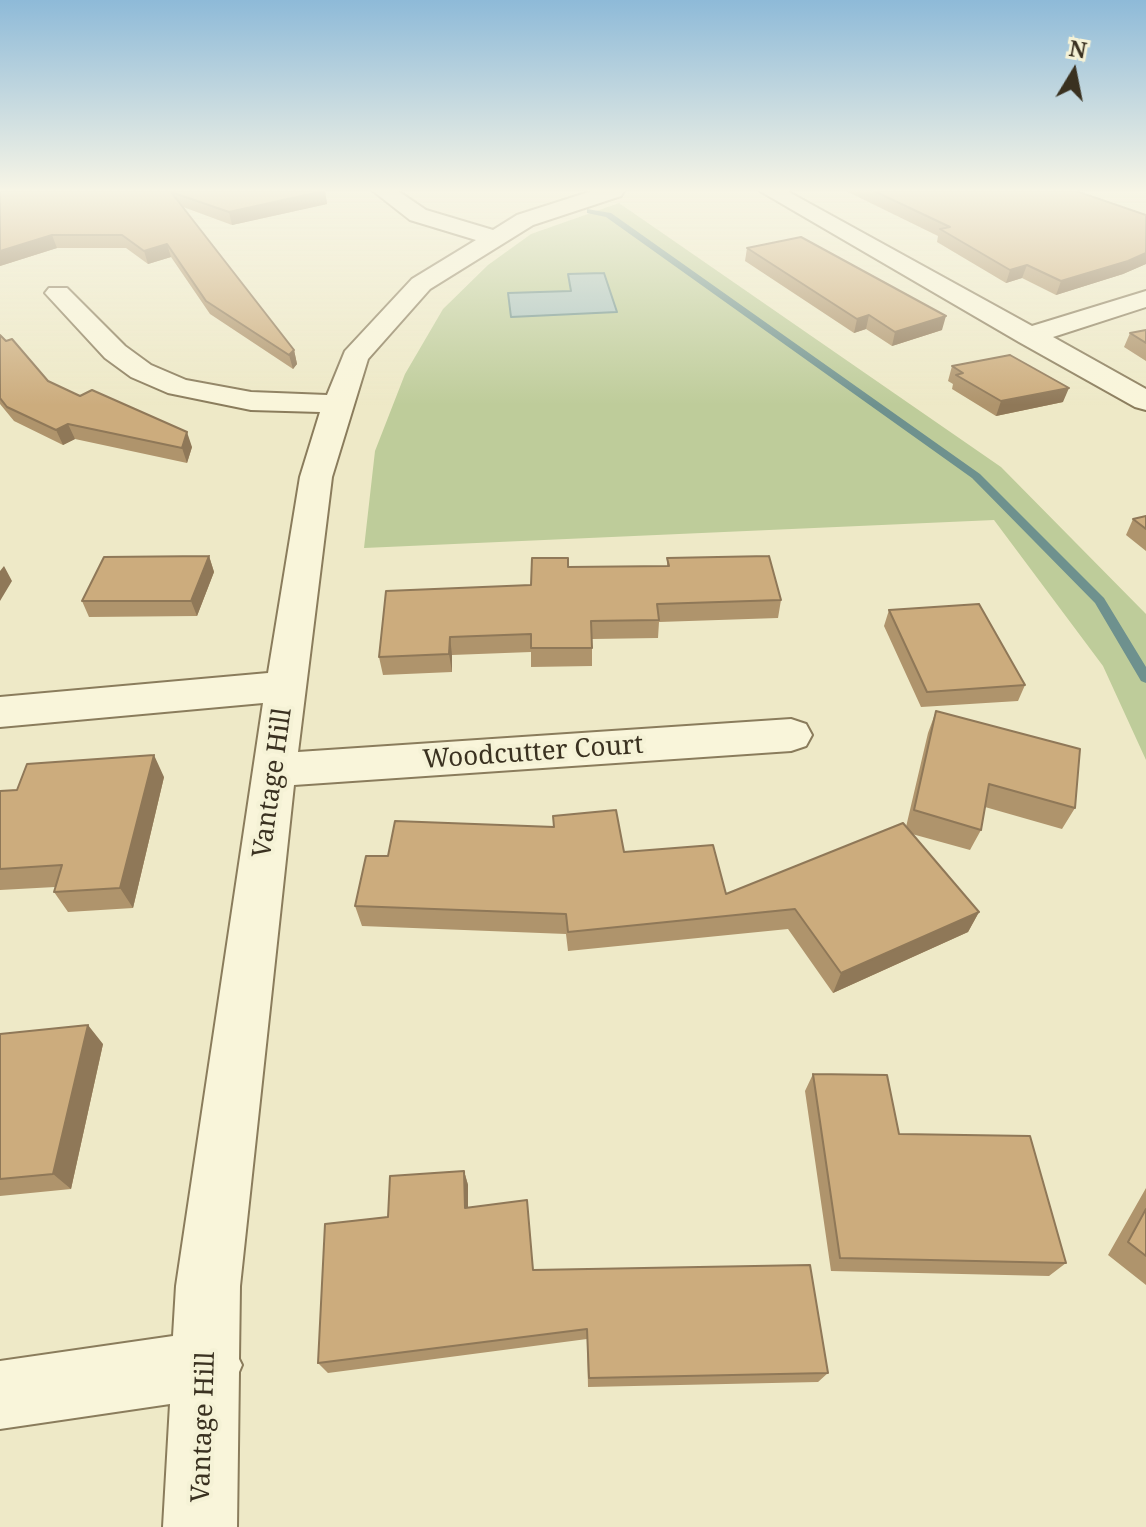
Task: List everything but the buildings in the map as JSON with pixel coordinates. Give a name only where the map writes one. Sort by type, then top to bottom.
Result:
[{"type":"street","name":"Vantage Hill","points":[[200,1527],[208,1365],[208,1286],[274,770],[316,477],[355,357],[421,284],[455,262]]},
{"type":"street","points":[[898,262],[1146,401]]},
{"type":"street","points":[[58,293],[115,352],[141,371],[178,387],[251,401],[338,404]]},
{"type":"street","points":[[1029,336],[1146,299]]},
{"type":"street","points":[[0,712],[286,686]]},
{"type":"street","name":"Woodcutter Court","points":[[274,770],[791,735]]},
{"type":"street","points":[[0,1395],[208,1365]]},
{"type":"green space","points":[[492,262],[705,262],[1001,467],[1146,614],[1146,760],[1103,666],[994,520],[364,548],[375,451],[405,374],[443,309]]},
{"type":"water","points":[[604,273],[617,312],[511,317],[508,293],[571,291],[568,274]]},
{"type":"waterway","points":[[675,262],[976,476],[1100,601],[1146,678]]}]
